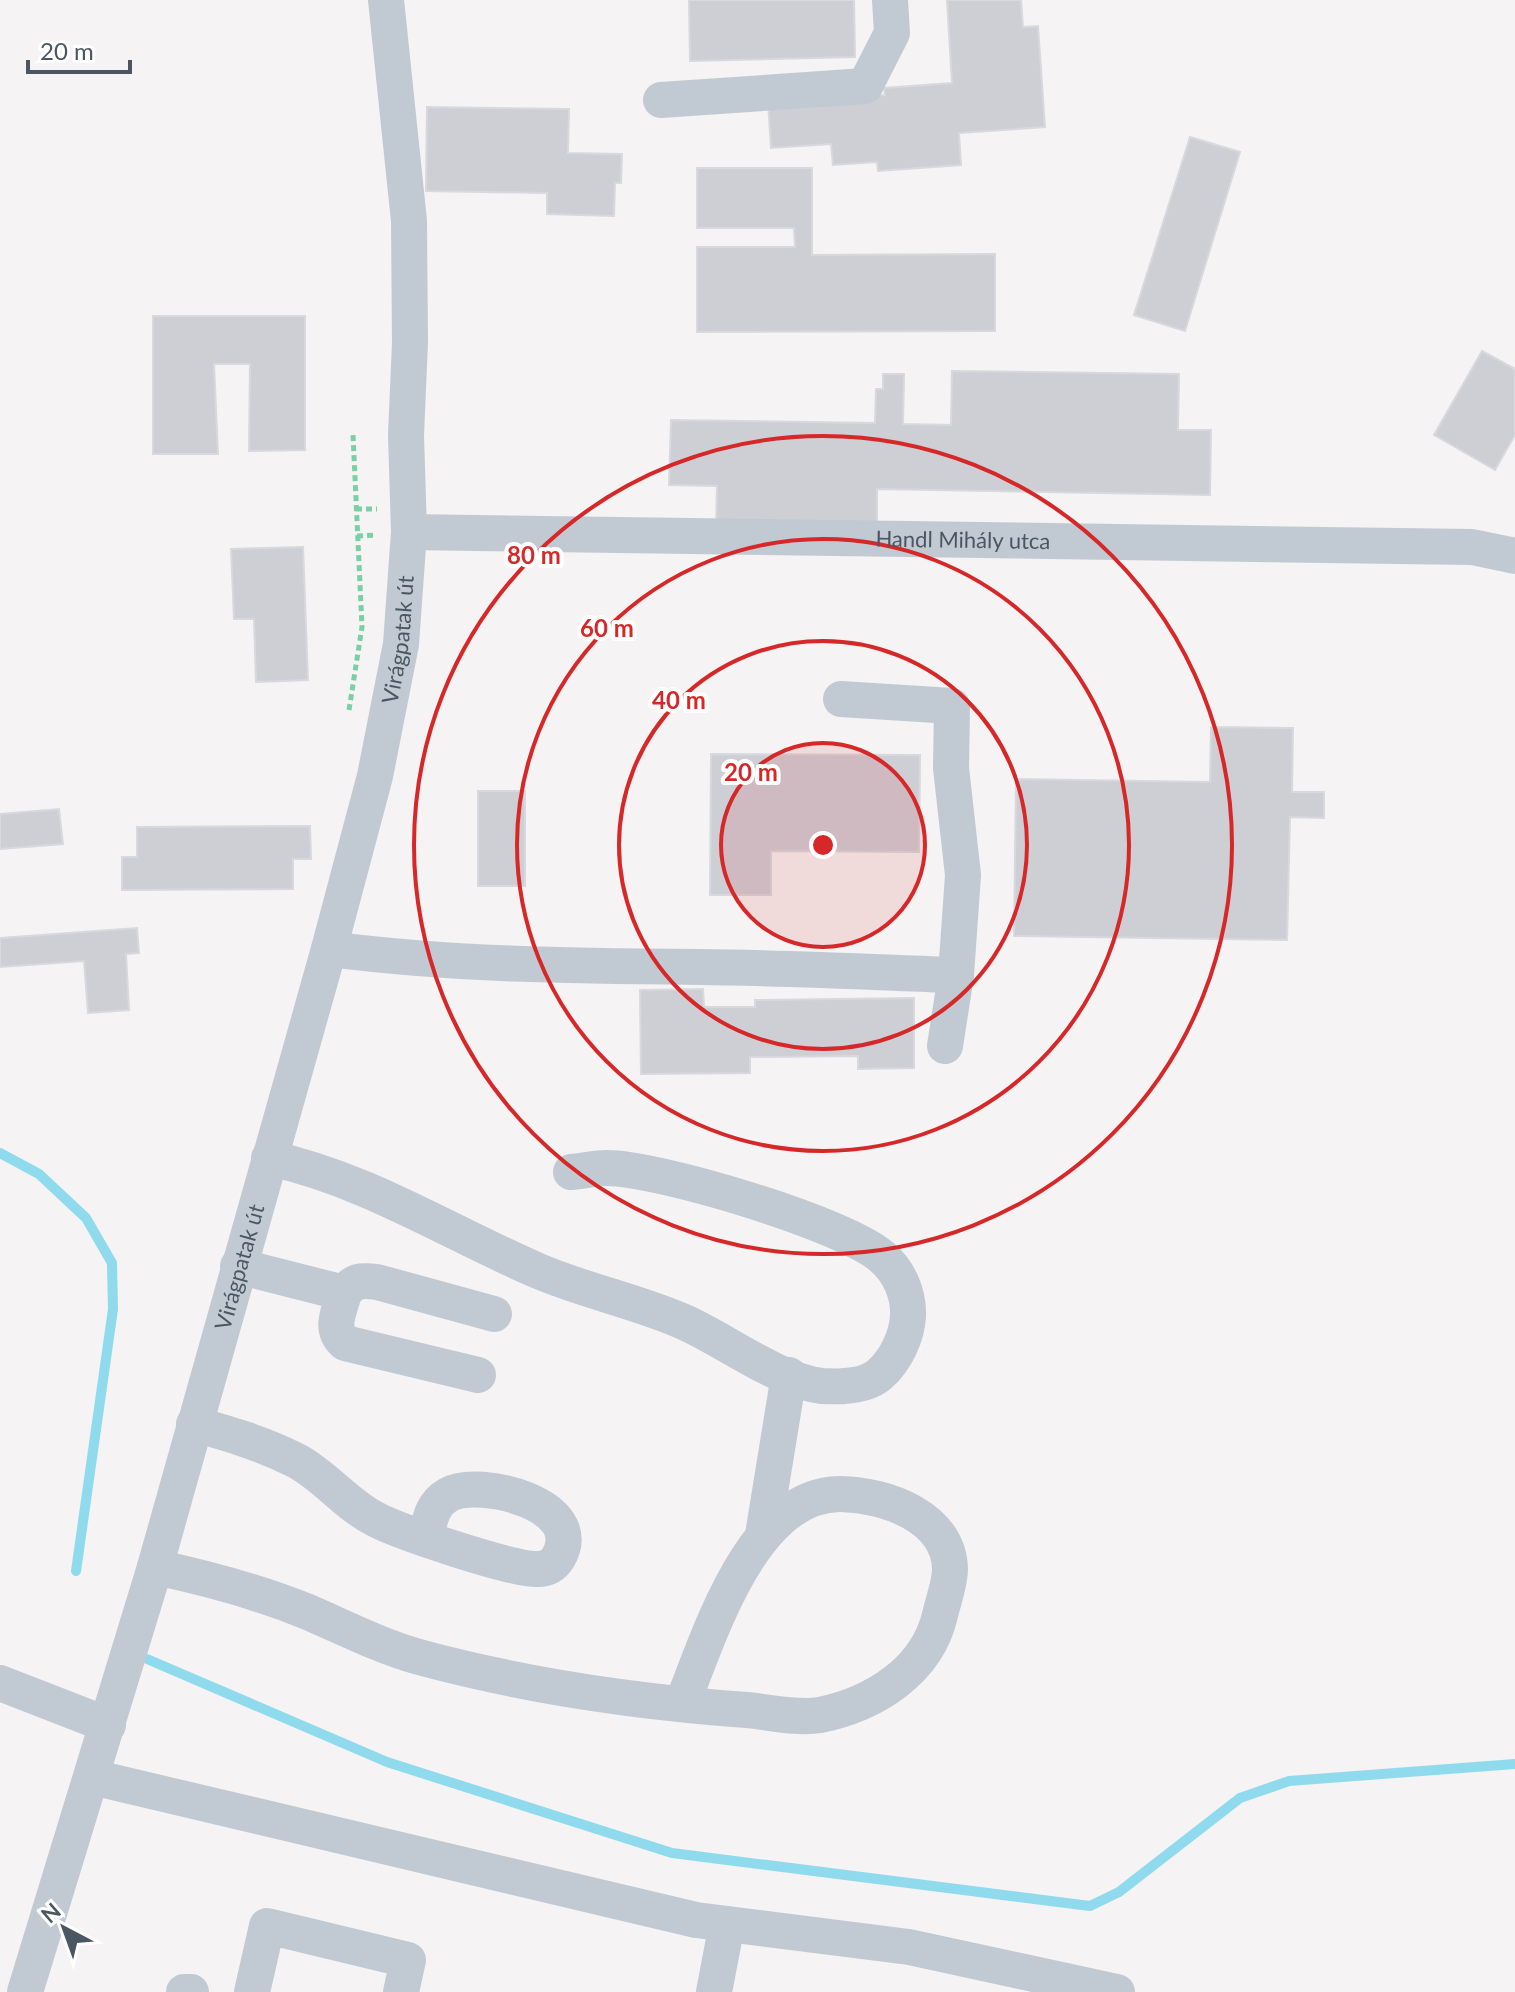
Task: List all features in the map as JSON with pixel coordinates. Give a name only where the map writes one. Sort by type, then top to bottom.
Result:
[{"type":"street","name":"Virágpatak út","points":[[30,1988],[155,1567],[329,949],[375,776],[401,644],[409,532],[406,435],[409,221],[386,0]]},
{"type":"street","points":[[661,100],[865,86],[892,33],[890,0]]},
{"type":"street","name":"Handl Mihály utca","points":[[409,532],[1472,547],[1515,556]]},
{"type":"street","points":[[841,699],[952,706],[951,768],[963,875],[956,975],[945,1046]]},
{"type":"street","points":[[329,949],[395,958],[574,967],[702,967],[956,975]]},
{"type":"street","points":[[269,1158],[311,1167],[401,1202],[567,1284],[683,1321],[789,1375],[820,1386],[855,1385],[879,1376],[907,1331],[908,1306],[901,1280],[883,1257],[828,1229],[736,1195],[609,1168],[571,1172]]},
{"type":"street","points":[[238,1266],[344,1293]]},
{"type":"street","points":[[478,1375],[345,1343],[336,1336],[335,1325],[344,1293],[351,1283],[362,1280],[494,1314]]},
{"type":"street","points":[[763,1535],[789,1375]]},
{"type":"street","points":[[194,1424],[253,1441],[300,1463],[378,1521],[426,1536]]},
{"type":"street","points":[[155,1567],[219,1581],[419,1657],[594,1694],[682,1704],[817,1716],[869,1700],[912,1671],[937,1629],[950,1570],[943,1538],[920,1516],[886,1501],[840,1494],[798,1503],[763,1535],[732,1587],[682,1704]]},
{"type":"street","points":[[0,1683],[108,1725]]},
{"type":"street","points":[[92,1777],[696,1920],[909,1947],[1117,1992]]},
{"type":"street","points":[[714,1992],[727,1924]]},
{"type":"street","points":[[252,1992],[267,1926],[408,1960],[401,1992]]},
{"type":"street","points":[[184,1992],[191,1992]]},
{"type":"path","points":[[348,717],[362,627],[353,435]]},
{"type":"building","points":[[689,0],[854,0],[855,57],[690,61]]},
{"type":"building","points":[[947,0],[1021,0],[1023,27],[1038,26],[1045,127],[959,133],[961,165],[878,171],[877,162],[833,165],[831,144],[771,148],[768,102],[885,95],[884,88],[952,83]]},
{"type":"building","points":[[427,107],[569,109],[568,153],[622,154],[621,183],[615,183],[614,216],[547,214],[547,193],[426,191]]},
{"type":"building","points":[[1190,137],[1240,152],[1185,331],[1134,315]]},
{"type":"building","points":[[697,168],[812,168],[812,255],[995,254],[995,331],[697,332],[697,247],[795,247],[794,228],[697,228]]},
{"type":"building","points":[[153,316],[305,316],[305,450],[249,451],[250,364],[214,364],[218,454],[153,454]]},
{"type":"building","points":[[1482,351],[1515,369],[1515,435],[1495,470],[1434,435]]},
{"type":"building","points":[[952,371],[1179,374],[1178,430],[1211,430],[1210,495],[877,489],[877,527],[716,525],[717,486],[669,485],[671,420],[875,423],[876,389],[883,389],[883,374],[904,374],[903,424],[951,425]]},
{"type":"building","points":[[303,547],[308,680],[256,682],[254,619],[234,619],[231,549]]},
{"type":"building","points":[[1211,727],[1293,728],[1292,792],[1324,792],[1324,818],[1290,817],[1287,940],[1014,936],[1016,779],[1210,782]]},
{"type":"building","points":[[711,754],[920,755],[919,852],[771,851],[771,895],[710,895]]},
{"type":"building","points":[[478,791],[525,791],[525,886],[478,886]]},
{"type":"building","points":[[59,809],[63,844],[0,849],[0,814]]},
{"type":"building","points":[[310,826],[311,859],[293,859],[293,889],[122,890],[122,857],[137,857],[137,827]]},
{"type":"building","points":[[137,928],[139,953],[126,954],[129,1010],[88,1013],[84,961],[0,967],[0,938]]},
{"type":"building","points":[[703,989],[704,1007],[755,1007],[755,1000],[914,998],[914,1068],[858,1069],[858,1056],[750,1057],[750,1073],[641,1074],[640,990]]},
{"type":"waterway","points":[[0,1153],[39,1174],[86,1218],[112,1263],[113,1309],[76,1571]]},
{"type":"waterway","points":[[147,1659],[387,1762],[672,1853],[1090,1906],[1119,1892],[1240,1798],[1289,1781],[1515,1764]]}]
